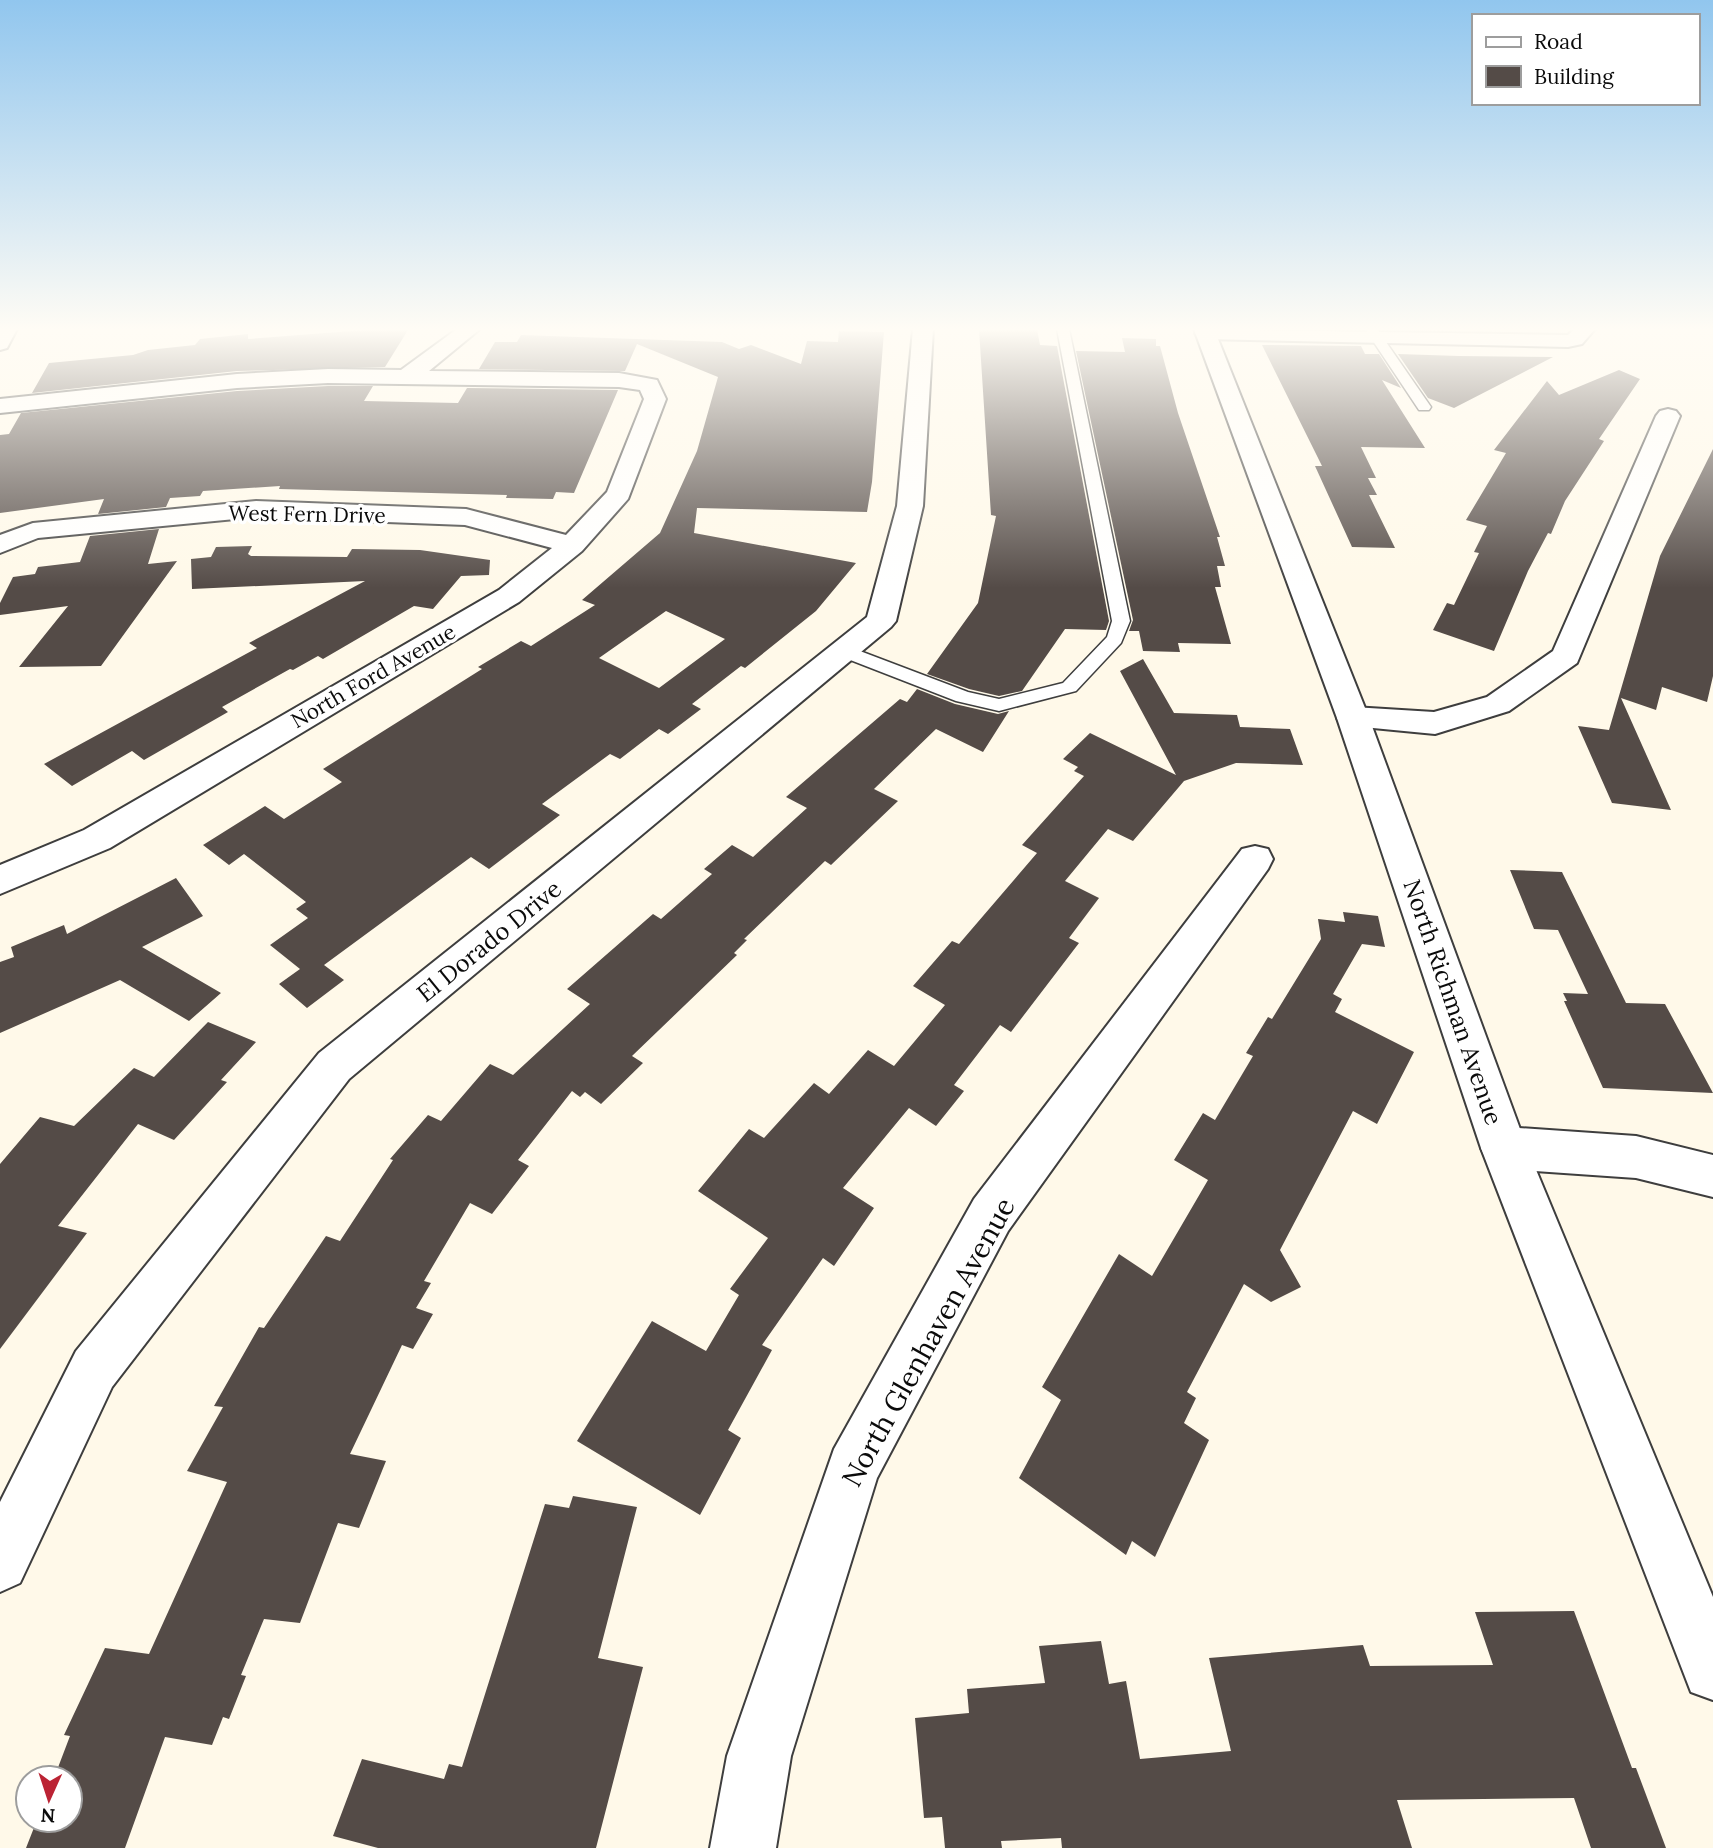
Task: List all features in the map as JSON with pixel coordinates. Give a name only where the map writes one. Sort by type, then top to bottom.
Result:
[{"type":"street","name":"North Ford Avenue","points":[[0,880],[97,839],[509,596],[572,545],[619,494],[649,415]]},
{"type":"street","name":"El Dorado Drive","points":[[0,1563],[94,1369],[334,1066],[881,621],[910,506],[917,415]]},
{"type":"street","name":"North Richman Avenue","points":[[1236,415],[1353,718],[1504,1148],[1713,1670]]},
{"type":"street","points":[[1353,718],[1435,723],[1499,704],[1566,656],[1668,416]]},
{"type":"street","name":"West Fern Drive","points":[[0,545],[33,531],[256,509],[466,517],[572,545]]},
{"type":"street","name":"North Glenhaven Avenue","points":[[743,1848],[759,1756],[853,1468],[991,1215],[1255,859]]},
{"type":"street","points":[[1504,1148],[1636,1157],[1713,1176]]},
{"type":"lane","points":[[846,652],[963,697],[999,705],[1069,687],[1115,639],[1121,621],[1080,415]]},
{"type":"building","points":[[20,415],[607,415],[574,493],[556,492],[553,499],[506,498],[507,495],[279,489],[280,486],[203,491],[200,496],[170,498],[166,507],[98,514],[104,499],[0,513],[0,435],[9,434]]},
{"type":"building","points":[[707,415],[877,415],[867,512],[697,508],[694,533],[856,563],[816,611],[745,668],[741,666],[692,704],[701,709],[668,734],[659,729],[620,759],[610,754],[542,804],[560,815],[489,869],[471,857],[324,965],[344,980],[307,1008],[279,984],[300,969],[270,945],[308,918],[296,909],[306,902],[244,854],[229,865],[203,845],[265,806],[284,819],[342,782],[323,769],[482,669],[478,667],[521,641],[531,646],[595,605],[582,600],[660,533],[697,451]],"holes":[[[666,611],[725,639],[659,688],[599,658]]]},
{"type":"building","points":[[985,415],[1070,415],[1109,621],[1106,630],[1065,629],[1022,691],[999,696],[927,674],[978,603],[996,516],[991,515]]},
{"type":"building","points":[[1090,415],[1179,415],[1220,537],[1217,537],[1225,566],[1217,566],[1221,587],[1215,587],[1231,644],[1178,643],[1180,652],[1143,651],[1139,631],[1129,631],[1133,620]]},
{"type":"building","points":[[1297,415],[1404,415],[1425,448],[1361,447],[1376,478],[1368,478],[1377,495],[1369,495],[1395,548],[1352,547],[1315,466],[1322,466]]},
{"type":"building","points":[[1521,415],[1615,415],[1599,439],[1604,441],[1565,501],[1551,534],[1548,533],[1528,571],[1494,651],[1433,630],[1447,603],[1454,605],[1479,553],[1474,552],[1487,526],[1466,520],[1506,453],[1494,450]]},
{"type":"building","points":[[1713,449],[1713,676],[1707,702],[1662,687],[1656,710],[1621,698],[1671,810],[1612,803],[1578,726],[1609,730],[1660,556]]},
{"type":"building","points":[[159,529],[148,564],[177,561],[101,666],[19,667],[68,606],[0,615],[0,603],[13,577],[35,574],[38,567],[80,562],[90,536]]},
{"type":"building","points":[[252,546],[248,554],[251,556],[347,557],[352,549],[420,550],[490,560],[489,575],[461,576],[433,609],[414,606],[323,659],[318,656],[293,670],[290,669],[222,707],[228,712],[144,760],[132,751],[72,786],[44,764],[257,648],[249,643],[365,581],[192,589],[191,559],[211,557],[216,547]]},
{"type":"building","points":[[1143,659],[1174,713],[1237,715],[1240,727],[1290,729],[1303,765],[1236,763],[1184,781],[1133,841],[1108,829],[1065,881],[1099,898],[1069,938],[1079,943],[1011,1032],[1000,1025],[954,1085],[964,1091],[936,1126],[909,1108],[843,1188],[874,1208],[834,1266],[823,1258],[762,1345],[772,1350],[728,1430],[741,1438],[700,1515],[577,1441],[652,1321],[706,1351],[739,1295],[730,1289],[768,1238],[698,1191],[749,1129],[764,1138],[814,1083],[829,1094],[868,1050],[894,1066],[945,1005],[913,986],[952,941],[959,944],[1037,853],[1022,845],[1084,776],[1074,771],[1078,767],[1063,759],[1090,733],[1176,775],[1120,671]]},
{"type":"building","points":[[917,689],[955,704],[998,714],[1009,711],[983,752],[936,729],[874,789],[898,801],[831,865],[825,861],[744,939],[747,940],[734,953],[737,955],[632,1056],[643,1063],[601,1104],[585,1092],[580,1097],[572,1091],[518,1160],[529,1166],[492,1214],[470,1203],[424,1281],[431,1283],[416,1308],[433,1314],[413,1349],[402,1345],[350,1454],[386,1461],[359,1528],[338,1523],[300,1623],[264,1619],[241,1675],[246,1676],[229,1719],[223,1717],[212,1745],[165,1737],[125,1848],[26,1848],[32,1834],[84,1834],[84,1764],[59,1764],[70,1736],[64,1735],[105,1648],[149,1654],[227,1482],[187,1471],[223,1407],[214,1406],[259,1327],[264,1328],[326,1236],[340,1241],[393,1160],[390,1159],[428,1115],[441,1121],[490,1064],[513,1075],[590,1004],[567,989],[653,914],[661,919],[712,874],[704,869],[732,845],[753,857],[807,808],[786,797],[900,699],[907,702]]},
{"type":"building","points":[[1510,870],[1562,872],[1626,1003],[1665,1004],[1713,1093],[1603,1088],[1564,1001],[1567,1001],[1563,993],[1588,994],[1558,930],[1534,929]]},
{"type":"building","points":[[176,878],[203,916],[142,947],[221,993],[189,1021],[120,980],[0,1033],[0,962],[14,957],[11,947],[64,925],[67,934]]},
{"type":"building","points":[[1343,912],[1378,916],[1385,947],[1362,944],[1333,994],[1342,999],[1335,1012],[1414,1052],[1377,1124],[1353,1111],[1280,1250],[1301,1287],[1271,1302],[1244,1284],[1187,1392],[1196,1398],[1184,1423],[1209,1440],[1155,1557],[1132,1541],[1126,1555],[1019,1478],[1061,1400],[1042,1387],[1119,1254],[1152,1276],[1208,1180],[1174,1160],[1203,1113],[1215,1120],[1253,1056],[1246,1053],[1268,1017],[1272,1019],[1321,939],[1318,919],[1345,922]]},
{"type":"building","points":[[208,1022],[256,1042],[221,1080],[227,1082],[174,1140],[138,1124],[58,1226],[87,1233],[0,1349],[0,1164],[40,1117],[74,1126],[134,1068],[154,1077]]},
{"type":"building","points":[[573,1496],[637,1507],[598,1658],[643,1667],[596,1848],[378,1848],[333,1836],[362,1759],[444,1779],[449,1764],[462,1767],[545,1504],[569,1508]]},
{"type":"building","points":[[1574,1611],[1632,1768],[1636,1768],[1666,1848],[1591,1848],[1574,1798],[1397,1800],[1412,1848],[1062,1848],[1061,1838],[1001,1841],[1002,1848],[945,1848],[942,1817],[924,1818],[915,1718],[969,1713],[967,1689],[1045,1683],[1039,1646],[1101,1641],[1109,1684],[1126,1681],[1140,1759],[1231,1751],[1209,1658],[1363,1645],[1370,1666],[1493,1665],[1475,1612]]}]
